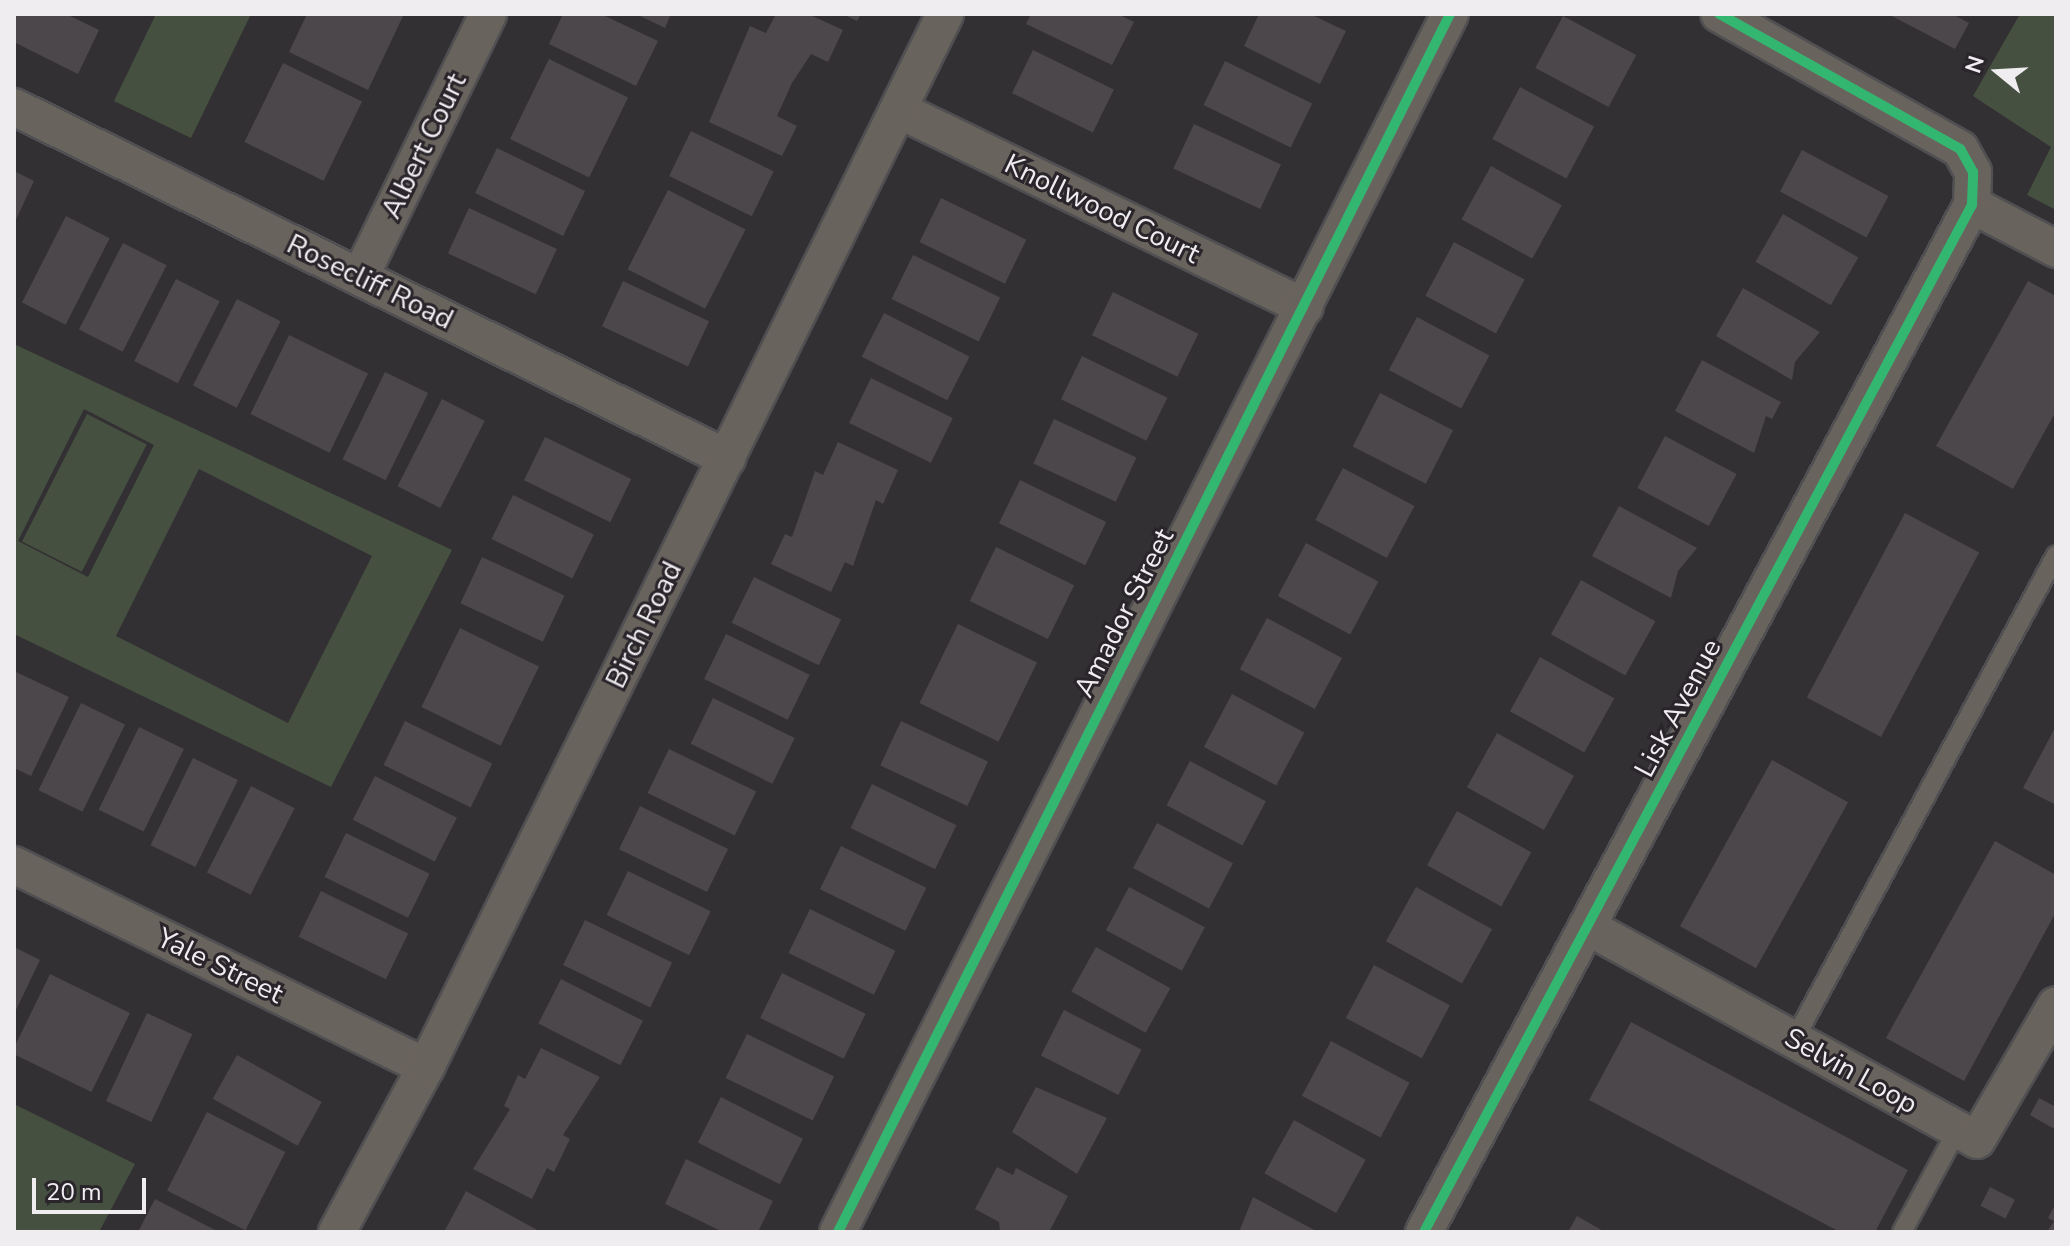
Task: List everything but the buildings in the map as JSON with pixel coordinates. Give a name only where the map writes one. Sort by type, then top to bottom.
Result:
[{"type":"street","name":"Albert Court","points":[[360,277],[488,14]]},
{"type":"street","name":"Birch Road","points":[[337,1232],[426,1067],[945,14]]},
{"type":"street","name":"Amador Street","points":[[838,1232],[1450,14]]},
{"type":"street","points":[[1719,14],[1754,23],[1960,149],[1973,172],[1972,205],[2056,249]]},
{"type":"street","name":"Rosecliff Road","points":[[14,107],[727,458]]},
{"type":"street","name":"Knollwood Court","points":[[899,110],[1305,307]]},
{"type":"street","name":"Lisk Avenue","points":[[1424,1232],[1972,205]]},
{"type":"street","name":"Yale Street","points":[[14,865],[426,1067]]},
{"type":"street","name":"Selvin Loop","points":[[1588,927],[1958,1129]]},
{"type":"street","points":[[1958,1129],[1977,1140],[2056,1005]]},
{"type":"lane","points":[[1794,1040],[2056,555]]},
{"type":"lane","points":[[1902,1232],[1958,1129]]},
{"type":"green space","points":[[156,14],[251,14],[191,138],[114,101]]},
{"type":"green space","points":[[2020,14],[2056,14],[2056,210],[2027,195],[2051,147],[1973,96]]},
{"type":"green space","points":[[14,344],[452,550],[331,787],[14,634]],"holes":[[[84,409],[154,445],[88,577],[18,541]],[[199,469],[372,556],[288,723],[116,636]]]},
{"type":"green space","points":[[87,414],[147,444],[82,572],[22,541]]},
{"type":"green space","points":[[14,1104],[135,1164],[99,1232],[14,1232]]},
{"type":"cycle path","points":[[838,1232],[1450,14]]},
{"type":"cycle path","points":[[1424,1232],[1972,205],[1973,172],[1960,149],[1719,14]]}]
